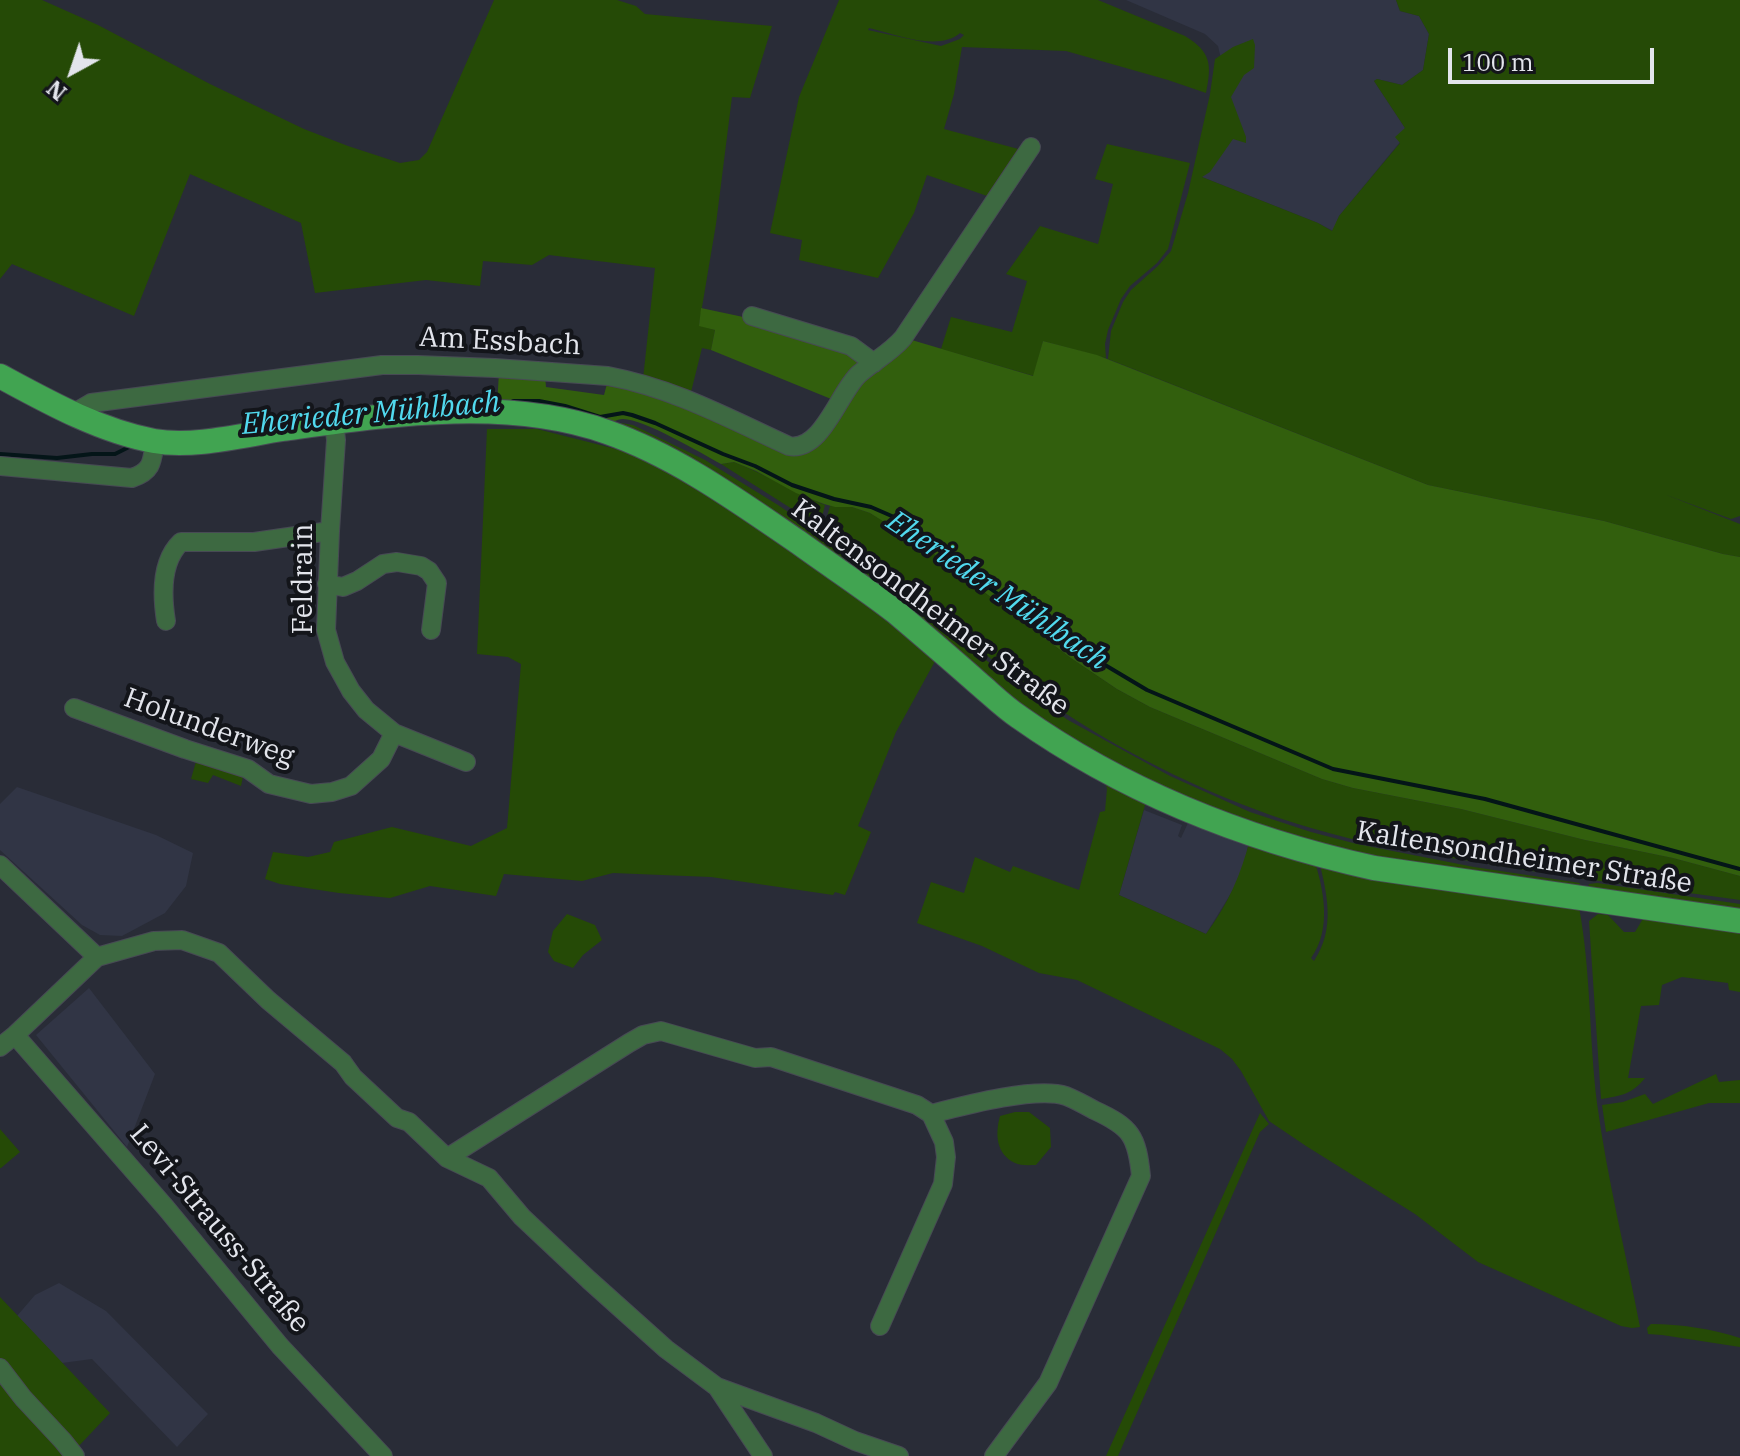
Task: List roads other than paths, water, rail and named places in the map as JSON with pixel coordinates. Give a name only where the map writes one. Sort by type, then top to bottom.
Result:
[{"type":"main road","name":"Kaltensondheimer Straße","points":[[0,376],[113,430],[155,441],[189,442],[334,422],[454,412],[506,412],[558,418],[606,432],[686,470],[734,499],[870,592],[1014,714],[1060,744],[1149,793],[1251,834],[1314,854],[1396,872],[1740,921]]},
{"type":"street","name":"Am Essbach","points":[[74,413],[91,403],[382,365],[418,365],[608,376],[632,381],[677,395],[789,446],[801,446],[814,437],[854,380],[903,338],[1031,147]]},
{"type":"street","points":[[752,316],[851,346],[874,363]]},
{"type":"street","name":"Feldrain","points":[[334,422],[336,440],[326,630],[335,662],[366,710],[394,733],[466,762]]},
{"type":"street","points":[[0,466],[132,478],[144,474],[150,466],[155,441]]},
{"type":"street","points":[[166,621],[162,596],[173,549],[181,542],[254,542],[330,531]]},
{"type":"street","points":[[327,584],[343,587],[383,564],[397,562],[421,566],[437,583],[431,630]]},
{"type":"street","name":"Holunderweg","points":[[74,708],[248,769],[269,784],[311,794],[351,786],[381,759],[394,733]]},
{"type":"street","points":[[0,865],[97,957]]},
{"type":"street","points":[[0,1047],[97,957],[154,941],[182,940],[219,953],[268,1000],[343,1063],[353,1077],[397,1118],[409,1122],[447,1158],[489,1178],[522,1217],[589,1280],[666,1349],[717,1387],[899,1456]]},
{"type":"street","points":[[447,1158],[643,1035],[661,1031],[755,1058],[771,1057],[917,1105],[931,1114],[944,1142],[943,1184],[880,1326]]},
{"type":"street","name":"Levi-Strauss-Straße","points":[[15,1035],[166,1208],[280,1346],[383,1456]]},
{"type":"street","points":[[931,1114],[981,1101],[1038,1094],[1064,1095],[1116,1120],[1136,1142],[1139,1156],[1141,1176],[1048,1383],[994,1456]]},
{"type":"street","points":[[0,1368],[75,1456]]},
{"type":"street","points":[[717,1387],[763,1456]]},
{"type":"waterway","name":"Eherieder Mühlbach","points":[[513,401],[539,401],[600,417],[623,413],[632,415],[755,466],[792,485],[871,507],[894,517],[914,526],[962,568],[1053,634],[1147,690],[1333,769],[1485,799],[1740,869]]},
{"type":"waterway","name":"Eherieder Mühlbach","points":[[0,454],[57,458],[115,454],[131,446]]}]
